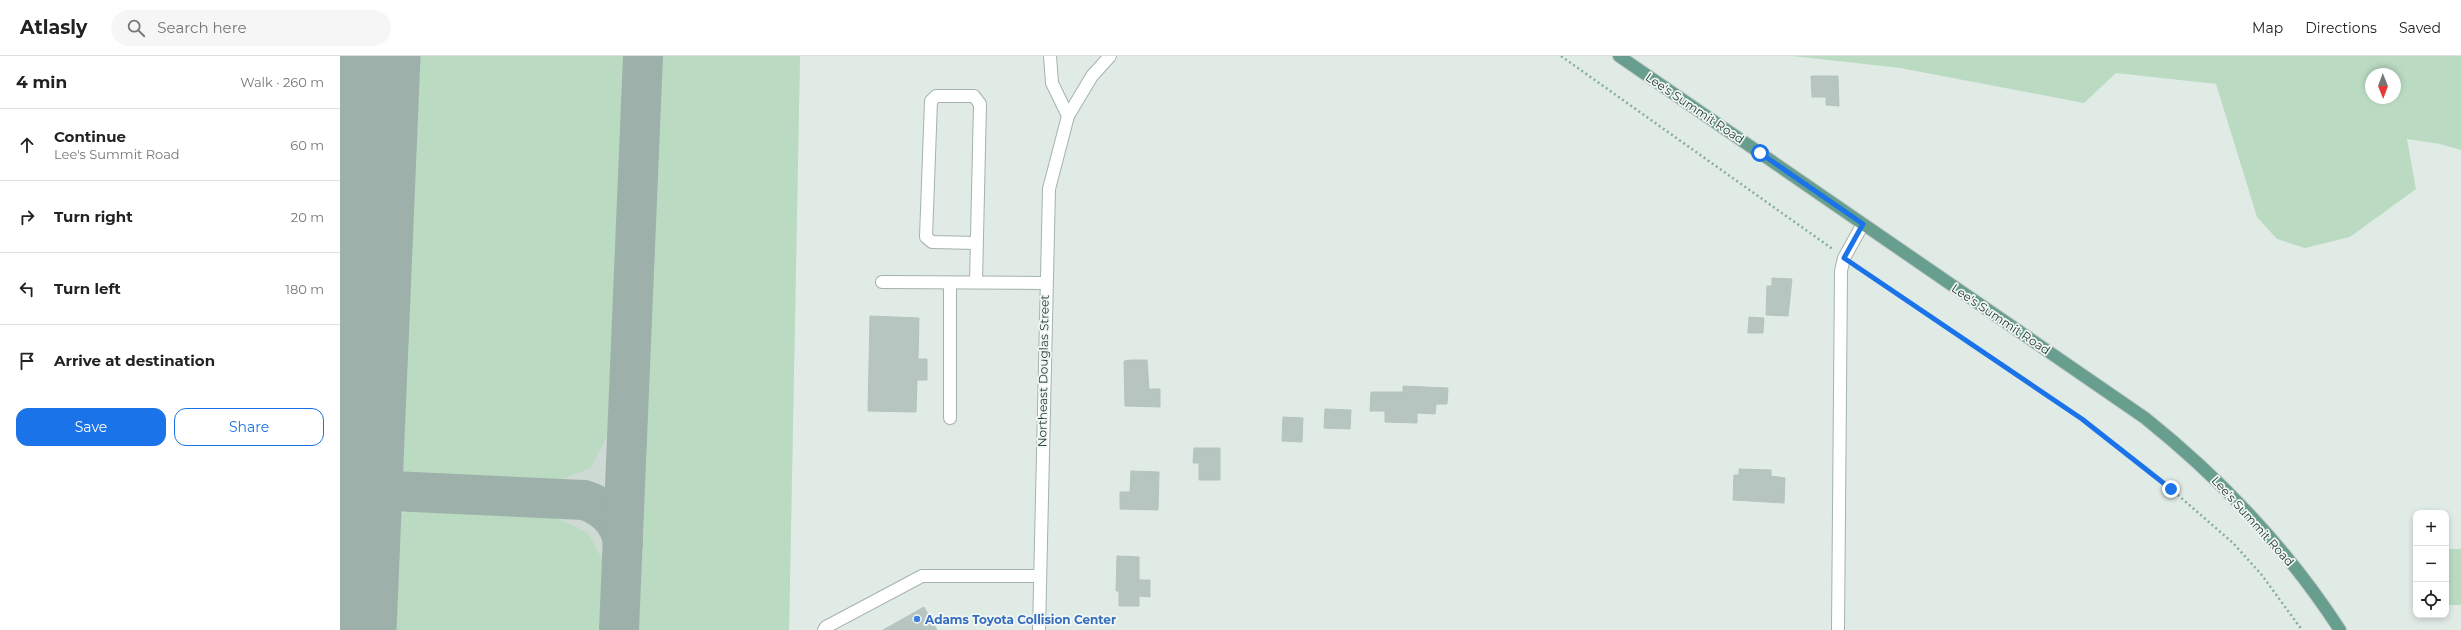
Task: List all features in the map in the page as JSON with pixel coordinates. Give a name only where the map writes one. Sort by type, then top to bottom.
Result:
[{"type":"main road","name":"Lee's Summit Road","points":[[1619,56],[2104,389],[2185,450],[2223,485],[2280,548],[2340,630]]},
{"type":"street","points":[[1050,56],[1052,83],[1068,116]]},
{"type":"street","name":"Northeast Douglas Street","points":[[1039,630],[1048,189],[1068,116],[1092,76],[1110,56]]},
{"type":"street","points":[[976,243],[932,242],[926,237],[931,102],[936,96],[974,96],[980,104],[976,282]]},
{"type":"street","points":[[1838,630],[1841,271],[1844,258],[1863,224]]},
{"type":"street","points":[[882,282],[1045,283]]},
{"type":"street","points":[[950,283],[950,418]]},
{"type":"street","points":[[824,630],[826,627],[922,576],[1040,576]]},
{"type":"path","points":[[1560,56],[1844,258],[2082,419],[2171,489],[2233,543],[2261,574],[2302,630]]},
{"type":"shaded area","points":[[340,56],[800,56],[789,630],[340,630]]},
{"type":"green space","points":[[406,56],[630,56],[617,363],[608,434],[591,468],[560,480],[491,484],[412,478],[389,465]]},
{"type":"green space","points":[[654,56],[800,56],[789,630],[631,630]]},
{"type":"green space","points":[[1792,56],[2461,56],[2461,150],[2440,144],[2407,139],[2416,189],[2350,237],[2305,248],[2277,239],[2257,217],[2216,84],[2116,73],[2084,103],[1900,68]]},
{"type":"green space","points":[[479,508],[553,516],[588,533],[602,559],[606,575],[608,630],[379,630],[384,519],[413,510]]},
{"type":"green space","points":[[2449,549],[2461,549],[2461,605],[2449,605]]},
{"type":"building","points":[[1811,76],[1838,76],[1839,106],[1826,105],[1826,97],[1812,97]]},
{"type":"building","points":[[1772,278],[1792,279],[1788,316],[1766,315],[1767,286],[1772,286]]},
{"type":"building","points":[[870,316],[919,318],[918,359],[927,359],[927,380],[917,380],[916,412],[868,411]]},
{"type":"building","points":[[1749,317],[1764,318],[1763,333],[1748,333]]},
{"type":"building","points":[[1147,360],[1149,389],[1160,389],[1160,407],[1125,406],[1124,361]]},
{"type":"building","points":[[1403,386],[1448,388],[1447,404],[1436,404],[1435,414],[1417,413],[1417,423],[1385,422],[1385,411],[1370,411],[1371,392],[1403,392]]},
{"type":"building","points":[[1325,409],[1351,410],[1350,429],[1324,428]]},
{"type":"building","points":[[1283,417],[1303,418],[1302,442],[1282,441]]},
{"type":"building","points":[[1194,448],[1220,448],[1220,480],[1199,480],[1199,463],[1193,463]]},
{"type":"building","points":[[1739,469],[1771,470],[1771,476],[1785,478],[1784,503],[1733,500],[1734,475],[1739,475]]},
{"type":"building","points":[[1131,471],[1159,472],[1158,510],[1120,509],[1120,492],[1130,492]]},
{"type":"building","points":[[1117,556],[1139,557],[1139,580],[1150,580],[1150,597],[1139,596],[1139,606],[1119,606],[1119,591],[1116,591]]},
{"type":"building","name":"Adams Toyota Collision Center","points":[[924,607],[937,630],[883,630]]},
{"type":"taxiway","points":[[619,630],[643,56]]},
{"type":"taxiway","points":[[354,439],[357,458],[369,480],[383,489],[392,491]]},
{"type":"taxiway","points":[[350,539],[358,514],[368,501],[375,496],[392,491],[584,500],[604,510],[615,521],[623,543]]},
{"type":"runway","points":[[346,630],[370,56]]},
{"type":"place","name":"Adams Toyota Collision Center","points":[[917,619]]},
{"type":"route","points":[[1760,153],[1863,224],[1844,258],[2082,419],[2171,489]]}]
